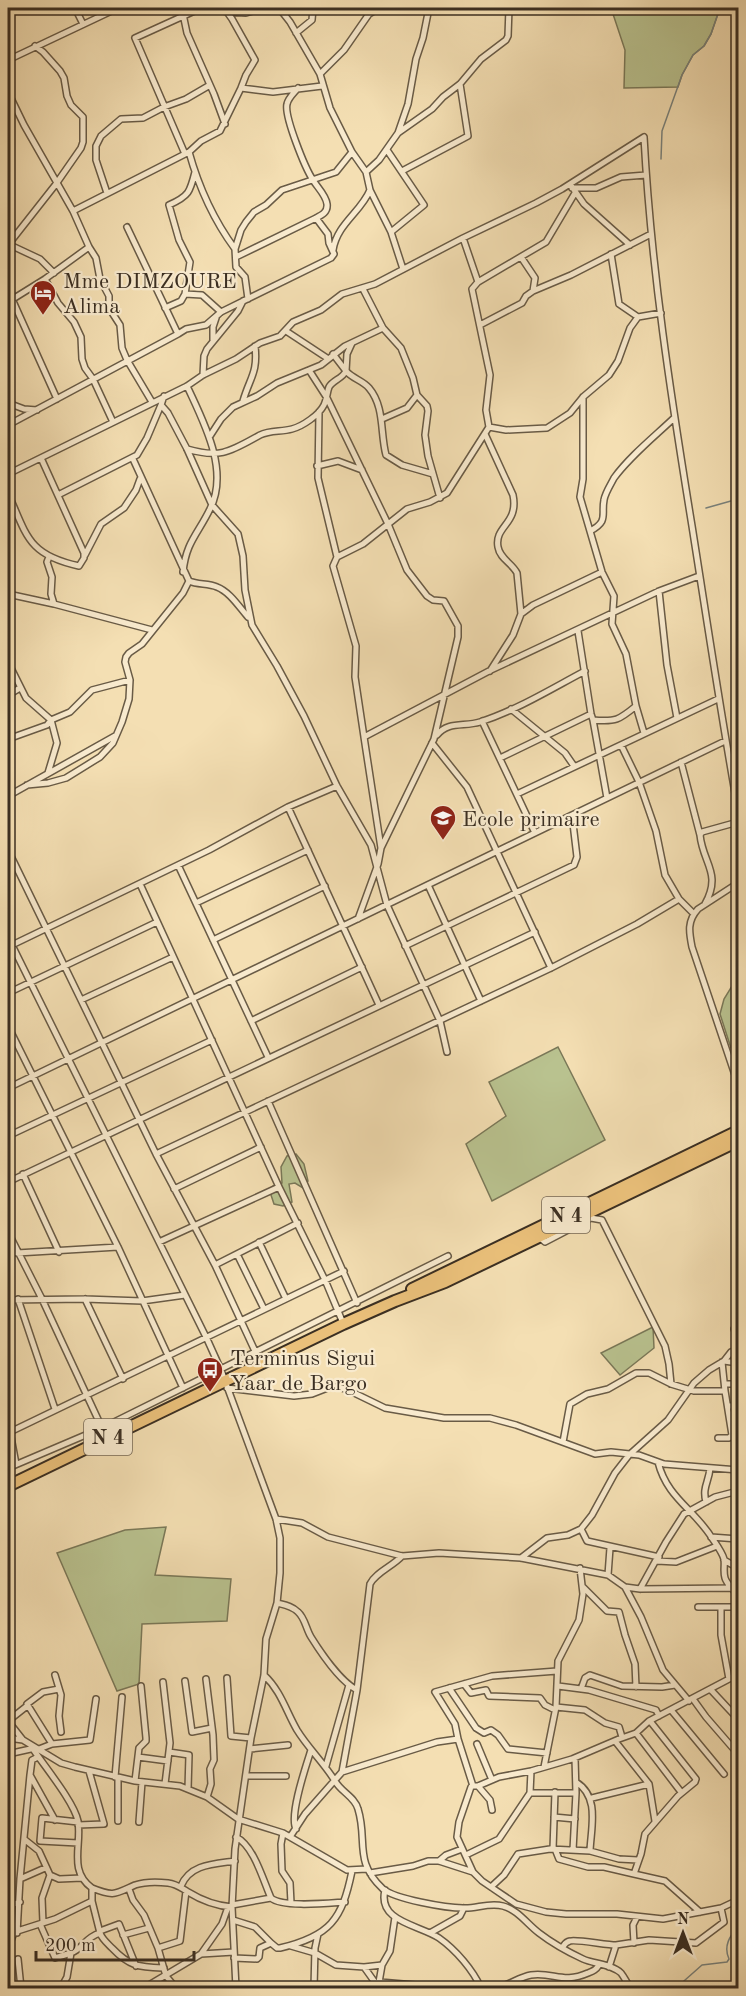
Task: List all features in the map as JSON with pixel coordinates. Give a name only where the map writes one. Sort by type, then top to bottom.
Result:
[{"type":"highway","name":"N 4","points":[[395,1301],[407,1291],[738,1131]]},
{"type":"highway","name":"N 4","points":[[8,1486],[226,1385],[261,1364],[343,1324],[445,1282],[738,1141]]},
{"type":"street","points":[[8,15],[17,8]]},
{"type":"street","points":[[75,8],[83,24]]},
{"type":"street","points":[[8,60],[118,8]]},
{"type":"street","points":[[201,8],[186,11],[135,38],[164,107],[187,153],[211,213],[235,249]]},
{"type":"street","points":[[212,8],[246,13],[264,8]]},
{"type":"street","points":[[279,8],[320,74],[330,108],[352,152],[366,172],[370,190],[391,232],[403,269]]},
{"type":"street","points":[[296,33],[312,20],[313,8]]},
{"type":"street","points":[[320,74],[344,50],[369,11],[379,8]]},
{"type":"street","points":[[366,172],[387,150],[398,133],[408,104],[416,59],[429,8]]},
{"type":"street","points":[[398,133],[420,119],[460,84],[481,59],[508,39],[509,8]]},
{"type":"street","points":[[186,11],[187,33],[225,124]]},
{"type":"street","points":[[73,211],[187,153],[201,141],[220,131],[255,60],[227,12]]},
{"type":"street","points":[[35,46],[43,52],[64,78],[71,105],[83,117],[83,142],[56,184],[8,245],[40,259],[54,273]]},
{"type":"street","points":[[402,171],[468,136],[460,84]]},
{"type":"street","points":[[107,193],[96,160],[96,146],[101,136],[121,118],[143,118],[186,99],[210,85]]},
{"type":"street","points":[[241,88],[273,92],[322,86]]},
{"type":"street","points":[[236,257],[326,212],[326,199],[312,179],[294,141],[286,107],[298,88]]},
{"type":"street","points":[[8,92],[96,258],[100,279],[109,296],[111,312],[120,325],[120,342],[127,360],[152,402]]},
{"type":"street","points":[[8,474],[187,386],[255,346],[285,332],[293,322],[321,310],[342,294],[363,289],[463,238],[572,189],[644,137],[651,234],[674,418],[718,699],[738,810]]},
{"type":"street","points":[[387,150],[424,205],[391,232]]},
{"type":"street","points":[[203,375],[204,356],[213,340],[246,300],[244,277],[236,267],[235,249],[241,230],[254,212],[266,205],[282,190],[336,172],[352,152]]},
{"type":"street","points":[[165,308],[181,301],[185,294],[190,262],[179,240],[169,205],[183,199],[189,192],[195,172]]},
{"type":"street","points":[[572,189],[596,188],[621,177],[646,175]]},
{"type":"street","points":[[572,189],[584,204],[630,245]]},
{"type":"street","points":[[381,848],[355,677],[356,646],[333,566],[337,558],[363,544],[407,509],[440,498],[451,487],[485,434],[489,427],[486,410],[490,375],[472,289],[478,282],[549,239],[572,189]]},
{"type":"street","points":[[8,425],[177,334],[194,327],[205,326],[221,312],[331,258],[334,254],[337,236],[349,218],[366,200],[370,190]]},
{"type":"street","points":[[316,218],[328,234],[333,250]]},
{"type":"street","points":[[128,227],[177,334]]},
{"type":"street","points":[[480,325],[522,303],[533,291],[571,275],[651,234]]},
{"type":"street","points":[[463,238],[478,282]]},
{"type":"street","points":[[57,399],[10,301],[89,247]]},
{"type":"street","points":[[611,254],[619,304],[638,317]]},
{"type":"street","points":[[521,257],[535,278],[533,291]]},
{"type":"street","points":[[45,279],[58,303],[74,322],[81,337],[82,359],[85,368],[93,379],[113,422]]},
{"type":"street","points":[[363,289],[383,328],[403,351],[417,394],[428,411],[425,435],[428,456],[440,498]]},
{"type":"street","points":[[185,294],[202,295],[221,312]]},
{"type":"street","points":[[489,427],[506,430],[547,428],[570,413],[583,397],[609,375],[618,361],[630,328],[638,317],[661,313]]},
{"type":"street","points":[[213,340],[216,318]]},
{"type":"street","points":[[210,436],[233,407],[257,396],[277,383],[321,365],[333,354],[383,328]]},
{"type":"street","points":[[285,332],[327,358]]},
{"type":"street","points":[[187,449],[215,454],[233,451],[267,432],[294,429],[319,412],[330,387],[346,371],[347,354],[352,343]]},
{"type":"street","points":[[243,401],[256,370],[255,346]]},
{"type":"street","points":[[333,354],[352,378],[366,385],[373,393],[382,419],[386,455],[402,465],[433,474]]},
{"type":"street","points":[[309,370],[327,398],[388,524],[407,570],[427,596],[433,600],[444,601],[458,626],[458,637],[433,741],[381,848],[378,864],[358,919]]},
{"type":"street","points":[[183,572],[188,546],[212,505],[216,478],[215,454],[210,436],[187,386]]},
{"type":"street","points":[[382,419],[407,408],[417,394]]},
{"type":"street","points":[[58,495],[133,459],[142,448],[164,396]]},
{"type":"street","points":[[583,397],[583,479],[580,493],[602,572],[614,596],[613,628],[626,654],[644,733]]},
{"type":"street","points":[[8,403],[24,409],[37,410]]},
{"type":"street","points":[[161,405],[168,413],[187,449],[212,505],[238,534],[243,556],[249,617]]},
{"type":"street","points":[[319,412],[317,466],[320,490],[337,558]]},
{"type":"street","points":[[590,531],[603,519],[604,498],[615,478],[674,418]]},
{"type":"street","points":[[485,434],[509,485],[515,505],[513,516],[498,537],[498,547],[501,555],[517,573],[521,614],[513,635],[489,671]]},
{"type":"street","points":[[41,458],[85,556]]},
{"type":"street","points":[[133,459],[183,572],[194,584],[215,586],[226,592],[249,617],[259,639],[277,666],[304,716],[337,786],[366,835],[378,864],[387,905],[440,1021],[447,1052]]},
{"type":"street","points":[[317,466],[338,462],[348,463],[362,470]]},
{"type":"street","points":[[8,493],[28,538],[38,549],[49,557],[79,566],[101,524],[124,508],[136,490],[140,478]]},
{"type":"street","points":[[49,557],[47,562],[52,577],[50,589],[54,604]]},
{"type":"street","points":[[521,614],[533,604],[602,572]]},
{"type":"street","points":[[364,737],[489,671],[659,591],[699,576]]},
{"type":"street","points":[[27,785],[66,778],[106,751],[117,736],[127,707],[130,680],[125,662],[126,657],[138,648],[183,593],[189,581]]},
{"type":"street","points":[[659,591],[667,665],[677,718]]},
{"type":"street","points":[[8,593],[152,630]]},
{"type":"street","points":[[578,631],[607,798]]},
{"type":"street","points":[[8,662],[26,698],[51,720],[57,743],[48,773]]},
{"type":"street","points":[[433,741],[447,726],[469,725],[482,721],[511,709],[585,671]]},
{"type":"street","points":[[8,739],[20,733],[40,729],[51,720],[70,712],[92,690],[130,680]]},
{"type":"street","points":[[8,695],[20,688]]},
{"type":"street","points":[[517,794],[718,699]]},
{"type":"street","points":[[500,759],[592,717],[613,721],[621,718],[636,705]]},
{"type":"street","points":[[511,709],[565,753],[574,766]]},
{"type":"street","points":[[482,721],[535,833]]},
{"type":"street","points":[[8,796],[117,736]]},
{"type":"street","points":[[433,741],[467,787],[551,968]]},
{"type":"street","points":[[8,1088],[725,741]]},
{"type":"street","points":[[621,745],[639,782],[659,840],[665,875],[679,899],[694,914]]},
{"type":"street","points":[[681,762],[713,876],[704,905]]},
{"type":"street","points":[[12,945],[178,865],[288,807],[337,786]]},
{"type":"street","points":[[288,807],[379,1005]]},
{"type":"street","points":[[405,946],[574,865],[577,857],[573,815]]},
{"type":"street","points":[[700,835],[702,832],[738,822]]},
{"type":"street","points":[[8,850],[156,1154],[215,1264],[261,1364]]},
{"type":"street","points":[[196,903],[308,850]]},
{"type":"street","points":[[178,865],[268,1057]]},
{"type":"street","points":[[738,883],[704,905],[694,914],[689,926],[692,947],[738,1084]]},
{"type":"street","points":[[140,884],[343,1324]]},
{"type":"street","points":[[428,885],[481,1000]]},
{"type":"street","points":[[213,940],[325,886]]},
{"type":"street","points":[[156,1154],[551,968],[644,920],[679,899]]},
{"type":"street","points":[[8,993],[158,922]]},
{"type":"street","points":[[8,1182],[535,932]]},
{"type":"street","points":[[8,937],[207,1339],[221,1370],[276,1519],[280,1539],[277,1603],[266,1639],[264,1676],[238,1820],[230,1906],[222,1924],[201,1954],[148,1988]]},
{"type":"street","points":[[81,1000],[173,957]]},
{"type":"street","points":[[251,1021],[362,967]]},
{"type":"street","points":[[8,1026],[10,1037],[118,1247],[183,1388]]},
{"type":"street","points":[[8,1136],[212,1040]]},
{"type":"street","points":[[268,1101],[357,1303]]},
{"type":"street","points":[[174,1189],[261,1147]]},
{"type":"street","points":[[23,1174],[59,1252]]},
{"type":"street","points":[[159,1242],[279,1187]]},
{"type":"street","points":[[539,1237],[545,1242],[591,1218],[602,1220],[665,1346],[671,1383]]},
{"type":"street","points":[[215,1264],[298,1223]]},
{"type":"street","points":[[8,1232],[102,1428]]},
{"type":"street","points":[[260,1242],[286,1299]]},
{"type":"street","points":[[17,1253],[118,1247]]},
{"type":"street","points":[[237,1254],[264,1309]]},
{"type":"street","points":[[8,1468],[102,1428],[448,1256]]},
{"type":"street","points":[[10,1432],[344,1271]]},
{"type":"street","points":[[8,1300],[142,1301],[185,1295]]},
{"type":"street","points":[[18,1299],[55,1410]]},
{"type":"street","points":[[86,1299],[123,1379]]},
{"type":"street","points":[[738,1326],[734,1329],[738,1340]]},
{"type":"street","points":[[521,1558],[547,1538],[568,1535],[581,1529],[592,1515],[615,1473],[629,1455],[668,1420],[688,1389],[731,1352],[738,1349]]},
{"type":"street","points":[[723,1361],[738,1363]]},
{"type":"street","points":[[718,1438],[731,1437],[723,1361]]},
{"type":"street","points":[[563,1442],[570,1404],[587,1394],[608,1389],[636,1373],[649,1373],[688,1389],[706,1392],[738,1384]]},
{"type":"street","points":[[226,1385],[294,1396],[338,1387],[348,1389],[385,1408],[444,1418],[490,1418],[516,1425],[594,1454],[611,1452],[645,1456],[658,1462],[738,1470]]},
{"type":"street","points":[[728,1406],[738,1406]]},
{"type":"street","points":[[730,1420],[738,1420]]},
{"type":"street","points":[[8,1421],[16,1464]]},
{"type":"street","points":[[658,1462],[663,1479],[689,1512],[702,1524],[717,1546],[724,1560],[724,1576],[738,1597]]},
{"type":"street","points":[[706,1502],[704,1488],[709,1479],[710,1467]]},
{"type":"street","points":[[640,1590],[684,1514],[720,1496],[738,1491]]},
{"type":"street","points":[[276,1519],[302,1523],[336,1539],[402,1556],[439,1552],[521,1558],[608,1575],[625,1587],[640,1590],[733,1588]]},
{"type":"street","points":[[581,1529],[587,1541],[676,1562],[717,1546]]},
{"type":"street","points":[[711,1537],[738,1539]]},
{"type":"street","points":[[608,1575],[610,1548]]},
{"type":"street","points":[[290,1837],[305,1814],[342,1772],[350,1739],[370,1584],[372,1579],[394,1565],[402,1556]]},
{"type":"street","points":[[724,1560],[738,1568]]},
{"type":"street","points":[[544,1767],[556,1708],[558,1661],[579,1620],[583,1587],[580,1568]]},
{"type":"street","points":[[583,1587],[607,1611],[619,1612],[635,1664],[636,1687]]},
{"type":"street","points":[[625,1587],[641,1617],[663,1670],[738,1754]]},
{"type":"street","points":[[277,1603],[292,1606],[301,1614],[310,1635],[349,1685],[357,1690]]},
{"type":"street","points":[[698,1607],[738,1604]]},
{"type":"street","points":[[721,1607],[721,1635],[729,1679]]},
{"type":"street","points":[[492,1810],[490,1800],[476,1786],[455,1725],[435,1692],[492,1676],[557,1671]]},
{"type":"street","points":[[55,1675],[61,1697],[59,1716],[61,1732]]},
{"type":"street","points":[[581,1689],[585,1678],[590,1675],[619,1686],[675,1685]]},
{"type":"street","points":[[264,1676],[273,1684],[297,1730],[311,1750],[326,1766],[340,1788],[354,1800],[358,1808],[362,1854],[368,1871],[385,1890],[395,1895],[432,1904],[464,1908],[488,1904],[511,1909],[540,1934],[562,1948],[621,1974],[631,1989]]},
{"type":"street","points":[[473,1872],[458,1837],[459,1822],[471,1787],[575,1758],[636,1733],[650,1720],[738,1676]]},
{"type":"street","points":[[226,1678],[231,1736],[251,1738]]},
{"type":"street","points":[[206,1679],[214,1760],[210,1769],[211,1784],[207,1797]]},
{"type":"street","points":[[185,1680],[192,1732],[212,1728]]},
{"type":"street","points":[[163,1682],[170,1736],[165,1784]]},
{"type":"street","points":[[464,1684],[471,1693],[486,1690],[489,1696],[540,1698],[545,1705],[556,1708],[585,1710],[605,1723],[619,1727],[622,1737]]},
{"type":"street","points":[[326,1766],[349,1685]]},
{"type":"street","points":[[135,1781],[139,1748],[146,1741],[141,1686]]},
{"type":"street","points":[[558,1686],[581,1689],[652,1708],[659,1716]]},
{"type":"street","points":[[449,1688],[476,1728],[484,1733],[490,1730],[495,1732],[508,1749],[547,1753]]},
{"type":"street","points":[[59,1689],[39,1694],[27,1704],[27,1707],[8,1721],[23,1740],[36,1749],[61,1762],[89,1771],[117,1778],[188,1789],[207,1797],[238,1820],[283,1833],[347,1870],[368,1871],[439,1861],[473,1872],[516,1904],[546,1912],[566,1914],[617,1914],[663,1919],[721,1908],[738,1899]]},
{"type":"street","points":[[711,1690],[738,1719]]},
{"type":"street","points":[[118,1821],[117,1778],[122,1697]]},
{"type":"street","points":[[8,1754],[52,1744],[91,1739],[96,1699]]},
{"type":"street","points":[[27,1707],[52,1744]]},
{"type":"street","points":[[671,1710],[724,1774]]},
{"type":"street","points":[[634,1874],[642,1854],[645,1834],[681,1792],[696,1779],[650,1720]]},
{"type":"street","points":[[636,1733],[681,1792]]},
{"type":"street","points":[[8,1738],[23,1740]]},
{"type":"street","points":[[342,1772],[437,1742],[458,1738]]},
{"type":"street","points":[[615,1741],[649,1784],[655,1821]]},
{"type":"street","points":[[477,1744],[492,1780]]},
{"type":"street","points":[[250,1749],[288,1745]]},
{"type":"street","points":[[36,1749],[38,1757],[67,1800],[78,1823],[78,1865],[82,1878],[92,1888],[116,1893],[141,1884],[169,1883],[211,1903],[230,1906],[271,1898]]},
{"type":"street","points":[[296,1829],[293,1822],[311,1750]]},
{"type":"street","points":[[169,1752],[189,1755],[188,1789]]},
{"type":"street","points":[[8,1954],[20,1902],[31,1761],[38,1757]]},
{"type":"street","points":[[138,1757],[168,1761]]},
{"type":"street","points":[[569,1861],[572,1850],[576,1793],[575,1758]]},
{"type":"street","points":[[82,1878],[58,1879],[50,1875],[39,1851],[42,1818],[104,1824],[89,1771]]},
{"type":"street","points":[[466,1855],[499,1839],[530,1793],[531,1771]]},
{"type":"street","points":[[30,1775],[55,1820]]},
{"type":"street","points":[[246,1776],[286,1776]]},
{"type":"street","points":[[140,1822],[142,1782]]},
{"type":"street","points":[[576,1782],[583,1786],[592,1798],[590,1851]]},
{"type":"street","points":[[592,1798],[649,1784]]},
{"type":"street","points":[[555,1792],[554,1849],[559,1859],[588,1867],[606,1868],[665,1881],[700,1912]]},
{"type":"street","points":[[530,1793],[576,1793]]},
{"type":"street","points":[[554,1817],[574,1819]]},
{"type":"street","points":[[283,1833],[282,1867],[290,1883],[291,1903]]},
{"type":"street","points":[[236,1837],[243,1841],[253,1855],[274,1901],[345,1902]]},
{"type":"street","points":[[24,1839],[39,1851]]},
{"type":"street","points":[[40,1841],[78,1843]]},
{"type":"street","points":[[439,1861],[446,1855],[462,1849]]},
{"type":"street","points":[[491,1887],[504,1875],[516,1855],[554,1849],[590,1851],[619,1859],[638,1860]]},
{"type":"street","points":[[606,1868],[607,1855]]},
{"type":"street","points":[[158,1948],[180,1941],[183,1889],[186,1877],[198,1867],[235,1861]]},
{"type":"street","points":[[21,1880],[45,1868]]},
{"type":"street","points":[[233,1920],[255,1927],[277,1948],[291,1946],[318,1934],[334,1922],[345,1902],[352,1871]]},
{"type":"street","points":[[50,1875],[42,1898],[42,1924],[56,1959],[78,1950],[86,1939],[118,1924],[136,1966]]},
{"type":"street","points":[[92,1888],[92,1901],[102,1938],[120,1956],[136,1966],[164,1968]]},
{"type":"street","points":[[129,1889],[158,1948],[166,1976],[176,1989]]},
{"type":"street","points":[[385,1890],[383,1902],[386,1909],[395,1917],[445,1942],[460,1956],[481,1988],[503,1987],[527,1976],[536,1975],[574,1979],[595,1970],[599,1965]]},
{"type":"street","points":[[13,1933],[42,1924],[92,1901]]},
{"type":"street","points":[[8,1906],[20,1902]]},
{"type":"street","points":[[511,1909],[516,1904]]},
{"type":"street","points":[[230,1906],[233,1920],[236,1989]]},
{"type":"street","points":[[430,1933],[460,1916],[464,1908]]},
{"type":"street","points":[[562,1948],[566,1942],[573,1940],[599,1945],[649,1940],[696,1942],[724,1922],[721,1908]]},
{"type":"street","points":[[379,1986],[382,1965],[390,1951],[395,1917]]},
{"type":"street","points":[[634,1942],[633,1925],[637,1917]]},
{"type":"street","points":[[123,1935],[149,1928]]},
{"type":"street","points":[[314,1989],[318,1934]]},
{"type":"street","points":[[201,1954],[234,1955],[257,1959],[262,1947],[271,1943]]},
{"type":"street","points":[[609,1967],[615,1945]]},
{"type":"street","points":[[291,1946],[315,1953],[336,1965],[364,1967],[382,1965]]},
{"type":"street","points":[[62,1989],[68,1974],[71,1953]]},
{"type":"street","points":[[18,1959],[21,1989]]},
{"type":"street","points":[[364,1967],[379,1986]]},
{"type":"street","points":[[379,1986],[450,1988]]},
{"type":"green space","points":[[611,8],[720,8],[711,34],[704,46],[693,55],[678,87],[624,88],[625,50]]},
{"type":"green space","points":[[738,980],[738,1070],[720,1014],[724,999],[735,981]]},
{"type":"green space","points":[[558,1047],[605,1140],[492,1201],[466,1144],[506,1116],[489,1082]]},
{"type":"green space","points":[[296,1154],[304,1164],[308,1181],[303,1188],[295,1183],[289,1184],[292,1202],[283,1206],[274,1204],[271,1195],[273,1186],[282,1183],[281,1167],[287,1156]]},
{"type":"green space","points":[[653,1327],[654,1348],[620,1375],[601,1353]]},
{"type":"green space","points":[[166,1527],[155,1575],[231,1579],[227,1621],[142,1624],[139,1684],[117,1691],[57,1553],[125,1530]]},
{"type":"waterway","points":[[661,159],[662,131],[682,75],[693,55],[704,46],[711,34],[720,8]]},
{"type":"waterway","points":[[706,508],[738,499]]},
{"type":"waterway","points":[[676,1988],[702,1965],[727,1962],[729,1959],[728,1941],[738,1926]]},
{"type":"waterway","points":[[629,1981],[636,1988]]},
{"type":"place","name":"Mme DIMZOURE Alima","points":[[43,316]]},
{"type":"place","name":"Ecole primaire","points":[[443,841]]},
{"type":"place","name":"Terminus Sigui Yaar de Bargo","points":[[210,1393]]}]
